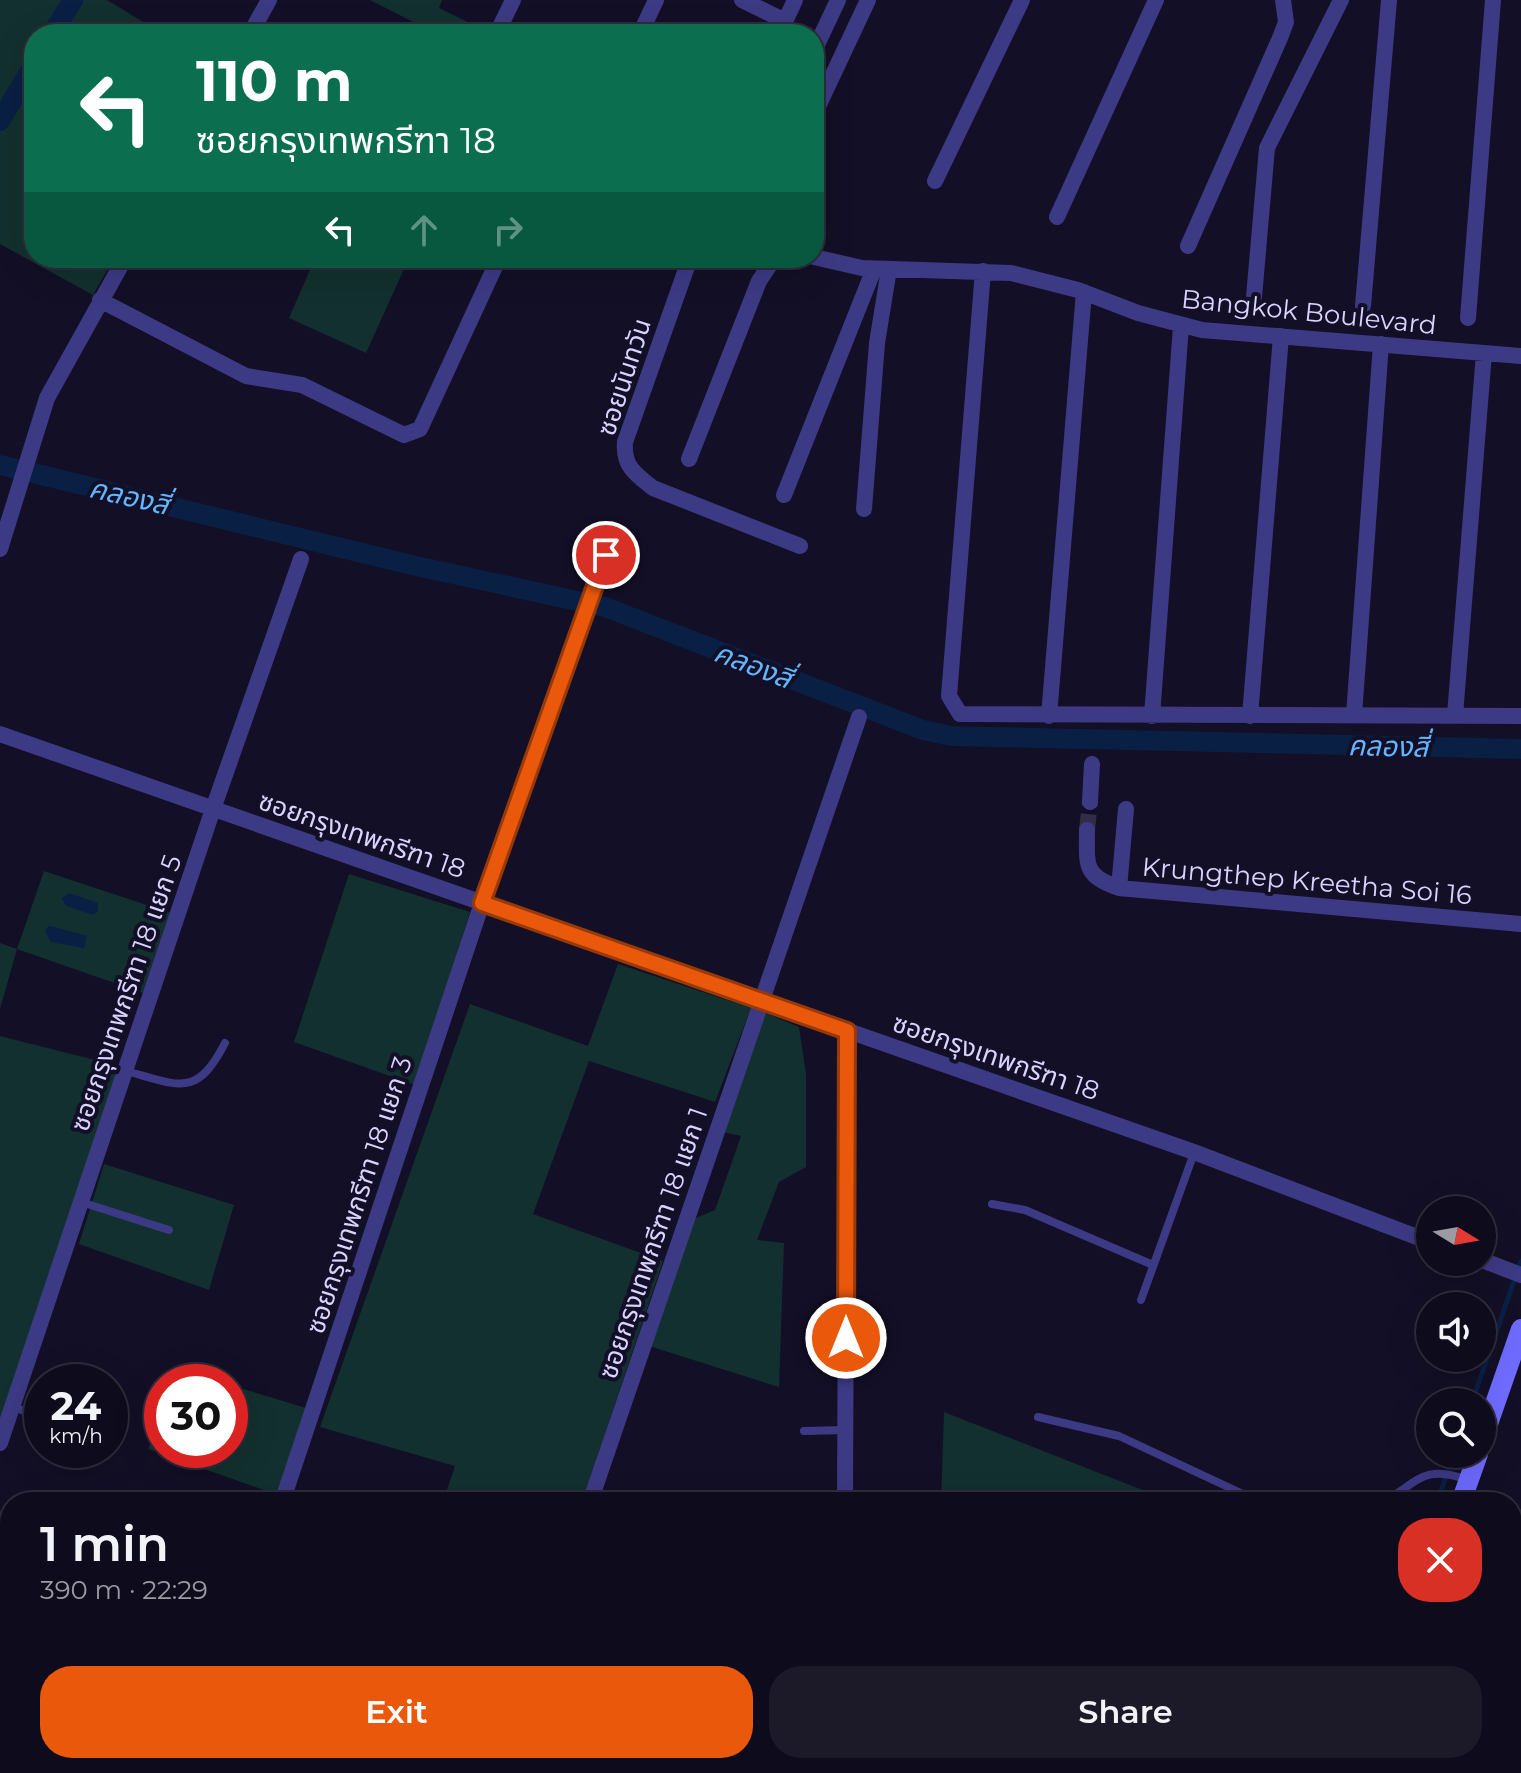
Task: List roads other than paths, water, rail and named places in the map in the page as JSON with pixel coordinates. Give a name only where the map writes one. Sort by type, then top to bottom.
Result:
[{"type":"main road","points":[[1496,1401],[1521,1329]]},
{"type":"main road","points":[[1462,1492],[1464,1479],[1470,1468]]},
{"type":"street","points":[[256,24],[269,0]]},
{"type":"street","points":[[501,24],[513,0]]},
{"type":"street","points":[[645,24],[656,0]]},
{"type":"street","points":[[742,0],[778,24]]},
{"type":"street","points":[[783,24],[795,0]]},
{"type":"street","points":[[824,30],[838,0]]},
{"type":"street","points":[[824,94],[868,0]]},
{"type":"street","points":[[935,181],[1022,0]]},
{"type":"street","points":[[1057,217],[1156,0]]},
{"type":"street","points":[[1188,246],[1280,38],[1286,22],[1283,0]]},
{"type":"street","points":[[1254,297],[1267,148],[1341,0]]},
{"type":"street","points":[[1363,306],[1389,0]]},
{"type":"street","points":[[1468,318],[1493,0]]},
{"type":"street","name":"Bangkok Boulevard","points":[[824,259],[881,269],[983,271],[1034,278],[1181,326],[1521,356]]},
{"type":"street","points":[[0,549],[47,398],[119,268]]},
{"type":"street","points":[[100,300],[246,376],[302,385],[388,430],[404,435],[420,429],[494,268]]},
{"type":"street","name":"ซอยนันทวัน","points":[[686,268],[625,442],[623,457],[632,472],[653,488],[800,546]]},
{"type":"street","points":[[689,459],[759,281],[768,268]]},
{"type":"street","points":[[784,495],[881,269]]},
{"type":"street","points":[[864,509],[881,269]]},
{"type":"street","points":[[983,271],[949,696],[960,714],[1521,716]]},
{"type":"street","points":[[1049,716],[1084,292]]},
{"type":"street","points":[[1152,716],[1181,326]]},
{"type":"street","points":[[1250,716],[1281,336]]},
{"type":"street","points":[[1354,715],[1381,344]]},
{"type":"street","points":[[1455,715],[1484,353]]},
{"type":"street","name":"ซอยกรุงเทพกรีฑา 18 แยก 3","points":[[285,1492],[482,903],[613,532]]},
{"type":"street","name":"ซอยกรุงเทพกรีฑา 18 แยก 5","points":[[0,1443],[213,809],[301,559]]},
{"type":"street","name":"ซอยกรุงเทพกรีฑา 18 แยก 1","points":[[593,1492],[859,717]]},
{"type":"street","name":"ซอยกรุงเทพกรีฑา 18","points":[[0,734],[1194,1152],[1416,1237]]},
{"type":"street","points":[[1090,802],[1092,764]]},
{"type":"street","name":"Krungthep Kreetha Soi 16","points":[[1126,809],[1119,888],[1521,924]]},
{"type":"street","points":[[1087,830],[1087,862],[1091,874],[1097,880],[1119,888]]},
{"type":"street","points":[[845,1492],[847,1031]]},
{"type":"lane","points":[[125,1071],[181,1085],[191,1084],[212,1069],[225,1043]]},
{"type":"lane","points":[[1141,1300],[1194,1152]]},
{"type":"lane","points":[[81,1202],[169,1230]]},
{"type":"lane","points":[[992,1204],[1025,1210],[1153,1265]]},
{"type":"lane","points":[[12,1407],[24,1411]]},
{"type":"lane","points":[[1038,1417],[1119,1436],[1239,1492]]},
{"type":"lane","points":[[804,1431],[845,1430]]},
{"type":"lane","points":[[1397,1492],[1419,1476],[1442,1472],[1464,1479]]},
{"type":"water","points":[[69,893],[98,903],[98,911],[93,915],[66,906],[62,898]]},
{"type":"water","points":[[49,926],[87,936],[84,948],[51,942],[45,931]]},
{"type":"waterway","points":[[58,24],[73,0]]},
{"type":"waterway","points":[[0,121],[24,81]]},
{"type":"waterway","name":"คลองสี่","points":[[0,465],[416,566],[605,607],[923,730],[951,736],[1521,749]]},
{"type":"waterway","points":[[1477,1388],[1521,1261]]},
{"type":"waterway","points":[[1441,1492],[1449,1468]]},
{"type":"tunnel","points":[[1087,830],[1090,802]]}]
